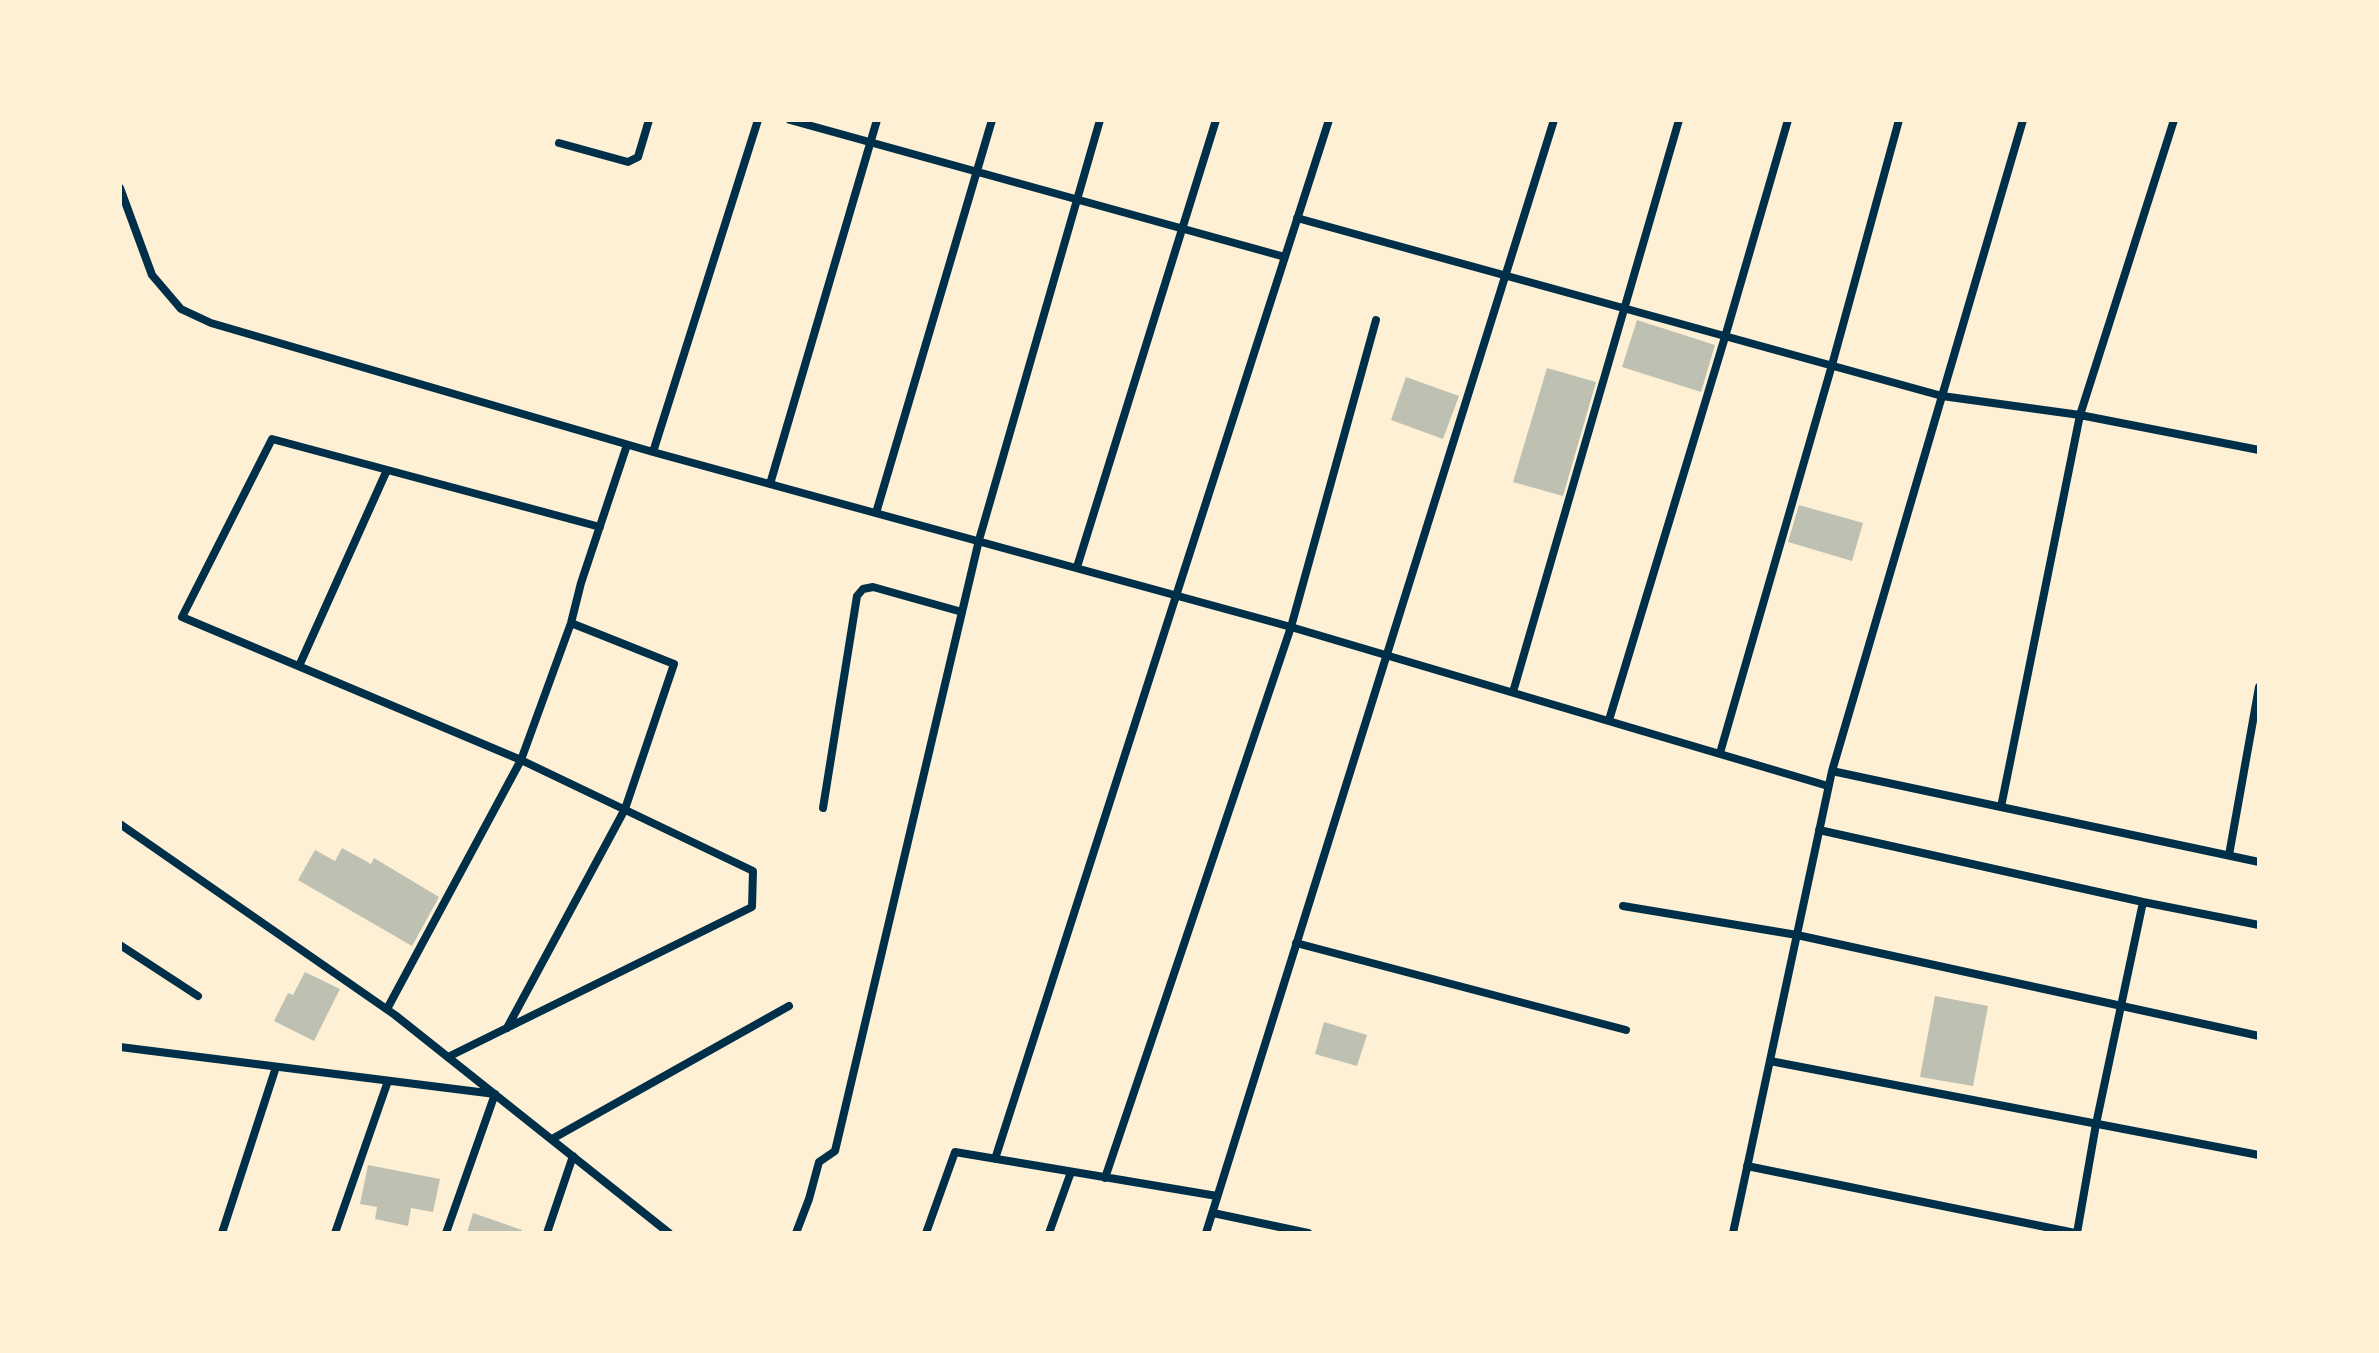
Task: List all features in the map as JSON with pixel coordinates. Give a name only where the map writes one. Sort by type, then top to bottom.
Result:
[{"type":"street","points":[[559,143],[628,162],[638,157],[649,120]]},
{"type":"street","points":[[653,452],[758,120]]},
{"type":"street","points":[[790,120],[1285,257]]},
{"type":"street","points":[[770,484],[877,120]]},
{"type":"street","points":[[876,513],[992,120]]},
{"type":"street","points":[[796,1233],[819,1162],[835,1151],[979,540],[1100,120]]},
{"type":"street","points":[[1077,567],[1216,120]]},
{"type":"street","points":[[995,1159],[1329,120]]},
{"type":"street","points":[[1206,1233],[1554,120]]},
{"type":"street","points":[[1513,692],[1679,120]]},
{"type":"street","points":[[1609,720],[1788,120]]},
{"type":"street","points":[[1720,753],[1899,120]]},
{"type":"street","points":[[1733,1233],[1828,786],[2023,120]]},
{"type":"street","points":[[2001,807],[2080,415],[2174,120]]},
{"type":"street","points":[[120,188],[152,275],[181,309],[211,323],[627,445],[1176,594],[1828,786]]},
{"type":"street","points":[[1297,218],[1942,396],[2080,415],[2259,450]]},
{"type":"street","points":[[1105,1178],[1291,627],[1376,320]]},
{"type":"street","points":[[448,1057],[752,907],[753,871],[521,760],[182,617],[272,439],[600,527]]},
{"type":"street","points":[[387,1009],[521,760],[571,623],[581,583],[627,445]]},
{"type":"street","points":[[299,666],[387,470]]},
{"type":"street","points":[[823,808],[857,596],[863,589],[873,587],[962,612]]},
{"type":"street","points":[[507,1028],[625,809],[674,664],[571,623]]},
{"type":"street","points":[[2229,855],[2259,687]]},
{"type":"street","points":[[1832,771],[2259,862]]},
{"type":"street","points":[[120,824],[387,1009],[669,1233]]},
{"type":"street","points":[[1819,830],[2259,925]]},
{"type":"street","points":[[1747,1166],[2076,1233],[2143,902]]},
{"type":"street","points":[[1623,906],[1797,935],[2259,1036]]},
{"type":"street","points":[[1296,943],[1626,1030]]},
{"type":"street","points":[[120,945],[198,996]]},
{"type":"street","points":[[552,1139],[789,1006]]},
{"type":"street","points":[[120,1047],[495,1094]]},
{"type":"street","points":[[1770,1061],[2259,1155]]},
{"type":"street","points":[[222,1233],[276,1067]]},
{"type":"street","points":[[335,1233],[388,1081]]},
{"type":"street","points":[[446,1233],[495,1094]]},
{"type":"street","points":[[926,1233],[955,1152],[1217,1196]]},
{"type":"street","points":[[547,1233],[573,1156]]},
{"type":"street","points":[[1049,1233],[1071,1172]]},
{"type":"street","points":[[1213,1213],[1308,1233]]},
{"type":"building","points":[[1637,320],[1715,345],[1701,392],[1622,367]]},
{"type":"building","points":[[1547,368],[1596,382],[1563,496],[1513,482]]},
{"type":"building","points":[[1406,377],[1459,396],[1443,439],[1391,420]]},
{"type":"building","points":[[1799,505],[1863,523],[1852,561],[1788,542]]},
{"type":"building","points":[[342,848],[371,864],[374,858],[439,897],[412,946],[298,880],[315,850],[335,861]]},
{"type":"building","points":[[305,972],[340,989],[314,1041],[274,1021],[288,993],[293,995]]},
{"type":"building","points":[[1935,996],[1988,1006],[1973,1086],[1920,1077]]},
{"type":"building","points":[[1324,1022],[1367,1035],[1357,1066],[1315,1054]]},
{"type":"building","points":[[368,1165],[440,1179],[433,1212],[411,1208],[408,1226],[375,1219],[377,1207],[360,1204]]},
{"type":"building","points":[[473,1213],[522,1230],[521,1233],[467,1233]]}]
